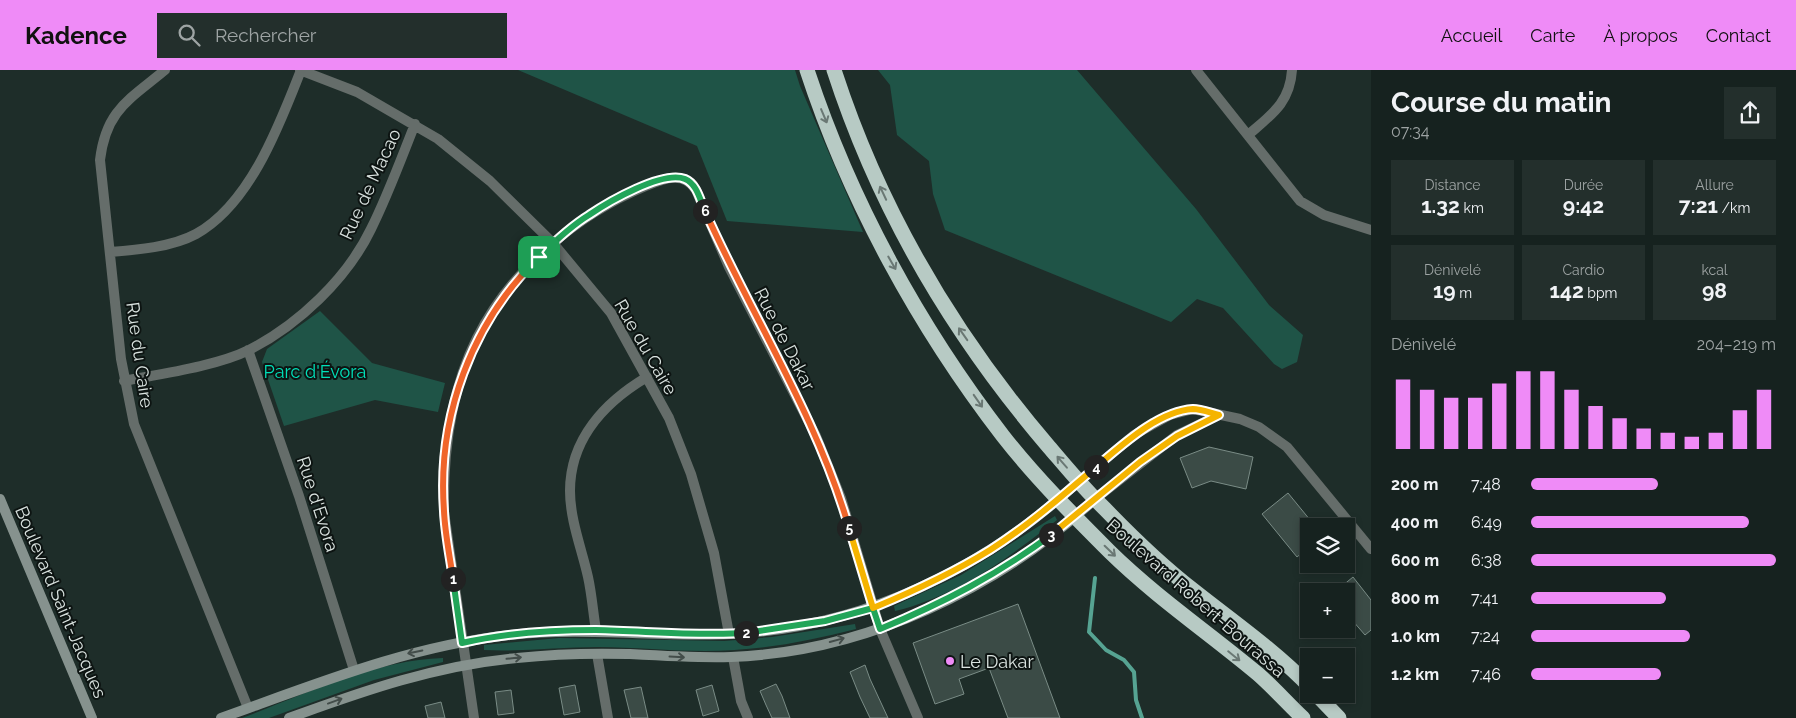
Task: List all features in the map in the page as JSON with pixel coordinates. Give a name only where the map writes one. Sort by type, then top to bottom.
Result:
[{"type":"highway","name":"Boulevard Robert-Bourassa","points":[[807,70],[817,101],[874,231],[937,342],[1004,437],[1076,517],[1135,575],[1259,676],[1303,718]]},
{"type":"highway","name":"Boulevard Robert-Bourassa","points":[[834,70],[866,154],[894,216],[934,290],[991,375],[1094,499],[1190,588],[1272,652],[1300,678]]},
{"type":"highway","points":[[1325,703],[1340,718]]},
{"type":"street","name":"Rue du Caire","points":[[165,70],[122,107],[108,124],[102,142],[100,160],[124,381],[134,424],[248,708]]},
{"type":"street","name":"Rue du Caire","points":[[300,70],[357,92],[415,124],[490,181],[553,244],[611,313],[647,376],[668,418],[691,474],[714,553],[729,634]]},
{"type":"street","points":[[110,252],[162,245],[195,235],[222,216],[249,181],[287,105],[300,70]]},
{"type":"street","points":[[1196,70],[1300,201],[1324,215],[1371,230]]},
{"type":"street","points":[[1248,135],[1281,107],[1291,82],[1292,70]]},
{"type":"street","name":"Rue de Macao","points":[[124,381],[208,363],[248,350],[299,317],[333,284],[353,259],[371,230],[415,124]]},
{"type":"street","name":"Rue de Dakar","points":[[553,244],[588,215],[622,196],[664,178],[684,178],[691,183],[696,190],[730,267],[816,436],[841,498],[880,629],[918,718]]},
{"type":"street","points":[[474,718],[444,512],[443,480],[452,409],[477,338],[499,303],[524,271],[553,244]]},
{"type":"street","name":"Rue d'Evora","points":[[248,350],[299,496],[354,670]]},
{"type":"street","points":[[596,630],[589,582],[574,520],[570,492],[573,466],[584,435],[600,412],[627,389],[647,376]]},
{"type":"street","points":[[221,718],[354,670],[409,653],[462,643],[512,635],[596,630],[674,635],[729,634],[789,628],[873,608],[960,567],[991,549],[1060,499],[1134,435],[1170,414],[1193,409],[1240,419],[1259,427],[1287,447],[1371,549]]},
{"type":"street","points":[[289,718],[388,683],[466,664],[515,658],[597,654],[685,658],[733,657],[781,652],[829,643],[880,629],[929,609],[972,587],[1022,557],[1076,517],[1094,499],[1177,436],[1219,415]]},
{"type":"street","name":"Boulevard Saint-Jacques","points":[[0,499],[92,718]]},
{"type":"street","points":[[597,654],[608,718]]},
{"type":"street","points":[[733,657],[741,701],[748,718]]},
{"type":"green space","points":[[518,70],[795,70],[800,86],[863,232],[727,221],[697,146]]},
{"type":"green space","points":[[878,70],[1077,70],[1196,209],[1269,305],[1303,335],[1297,362],[1282,369],[1274,364],[1223,308],[1197,299],[1171,322],[945,230],[933,194],[929,161],[897,135],[890,85]]},
{"type":"green space","name":"Parc d'Évora","points":[[320,311],[372,363],[445,383],[438,412],[375,400],[284,426],[262,362],[267,349]]},
{"type":"green space","points":[[1055,516],[1057,520],[1020,548],[961,586],[940,596],[895,611],[894,606],[961,575]]},
{"type":"green space","points":[[855,624],[856,629],[800,642],[724,651],[598,647],[484,650],[484,645],[559,638],[724,641],[772,637]]},
{"type":"green space","points":[[443,658],[443,662],[374,680],[269,718],[242,718],[366,672],[417,660]]},
{"type":"building","points":[[1209,447],[1253,457],[1246,489],[1211,481],[1192,488],[1180,458]]},
{"type":"building","points":[[1288,493],[1308,518],[1300,518],[1300,554],[1297,557],[1262,514]]},
{"type":"building","points":[[1353,577],[1371,600],[1371,630],[1365,635],[1355,623],[1355,583],[1346,583]]},
{"type":"building","name":"Le Dakar","points":[[1018,604],[1060,718],[1008,718],[989,668],[959,679],[964,694],[935,704],[913,643]]},
{"type":"building","points":[[865,665],[888,718],[870,718],[860,697],[850,672]]},
{"type":"building","points":[[776,684],[790,718],[772,718],[760,691]]},
{"type":"building","points":[[575,685],[580,712],[564,715],[559,688]]},
{"type":"building","points":[[712,685],[719,711],[703,716],[696,690]]},
{"type":"building","points":[[641,687],[648,718],[631,718],[624,690]]},
{"type":"building","points":[[511,690],[514,713],[498,715],[495,692]]},
{"type":"building","points":[[441,702],[445,718],[428,718],[425,706]]},
{"type":"waterway","points":[[1095,578],[1089,632],[1106,650],[1124,660],[1134,672],[1136,700],[1142,718]]},
{"type":"place","name":"Le Dakar","points":[[950,661]]},
{"type":"route","points":[[539,257],[524,271],[499,303],[477,338],[464,369],[452,409],[443,480],[444,512],[462,643],[512,635],[596,630],[674,635],[758,632],[825,621],[873,608],[880,629],[955,597],[1022,557],[1076,517],[1094,499],[1140,462],[1177,436],[1219,415],[1193,409],[1170,414],[1134,435],[1060,499],[991,549],[953,572],[873,608],[841,498],[816,436],[730,267],[696,190],[691,183],[684,178],[664,178],[622,196],[588,215],[539,257]]}]
